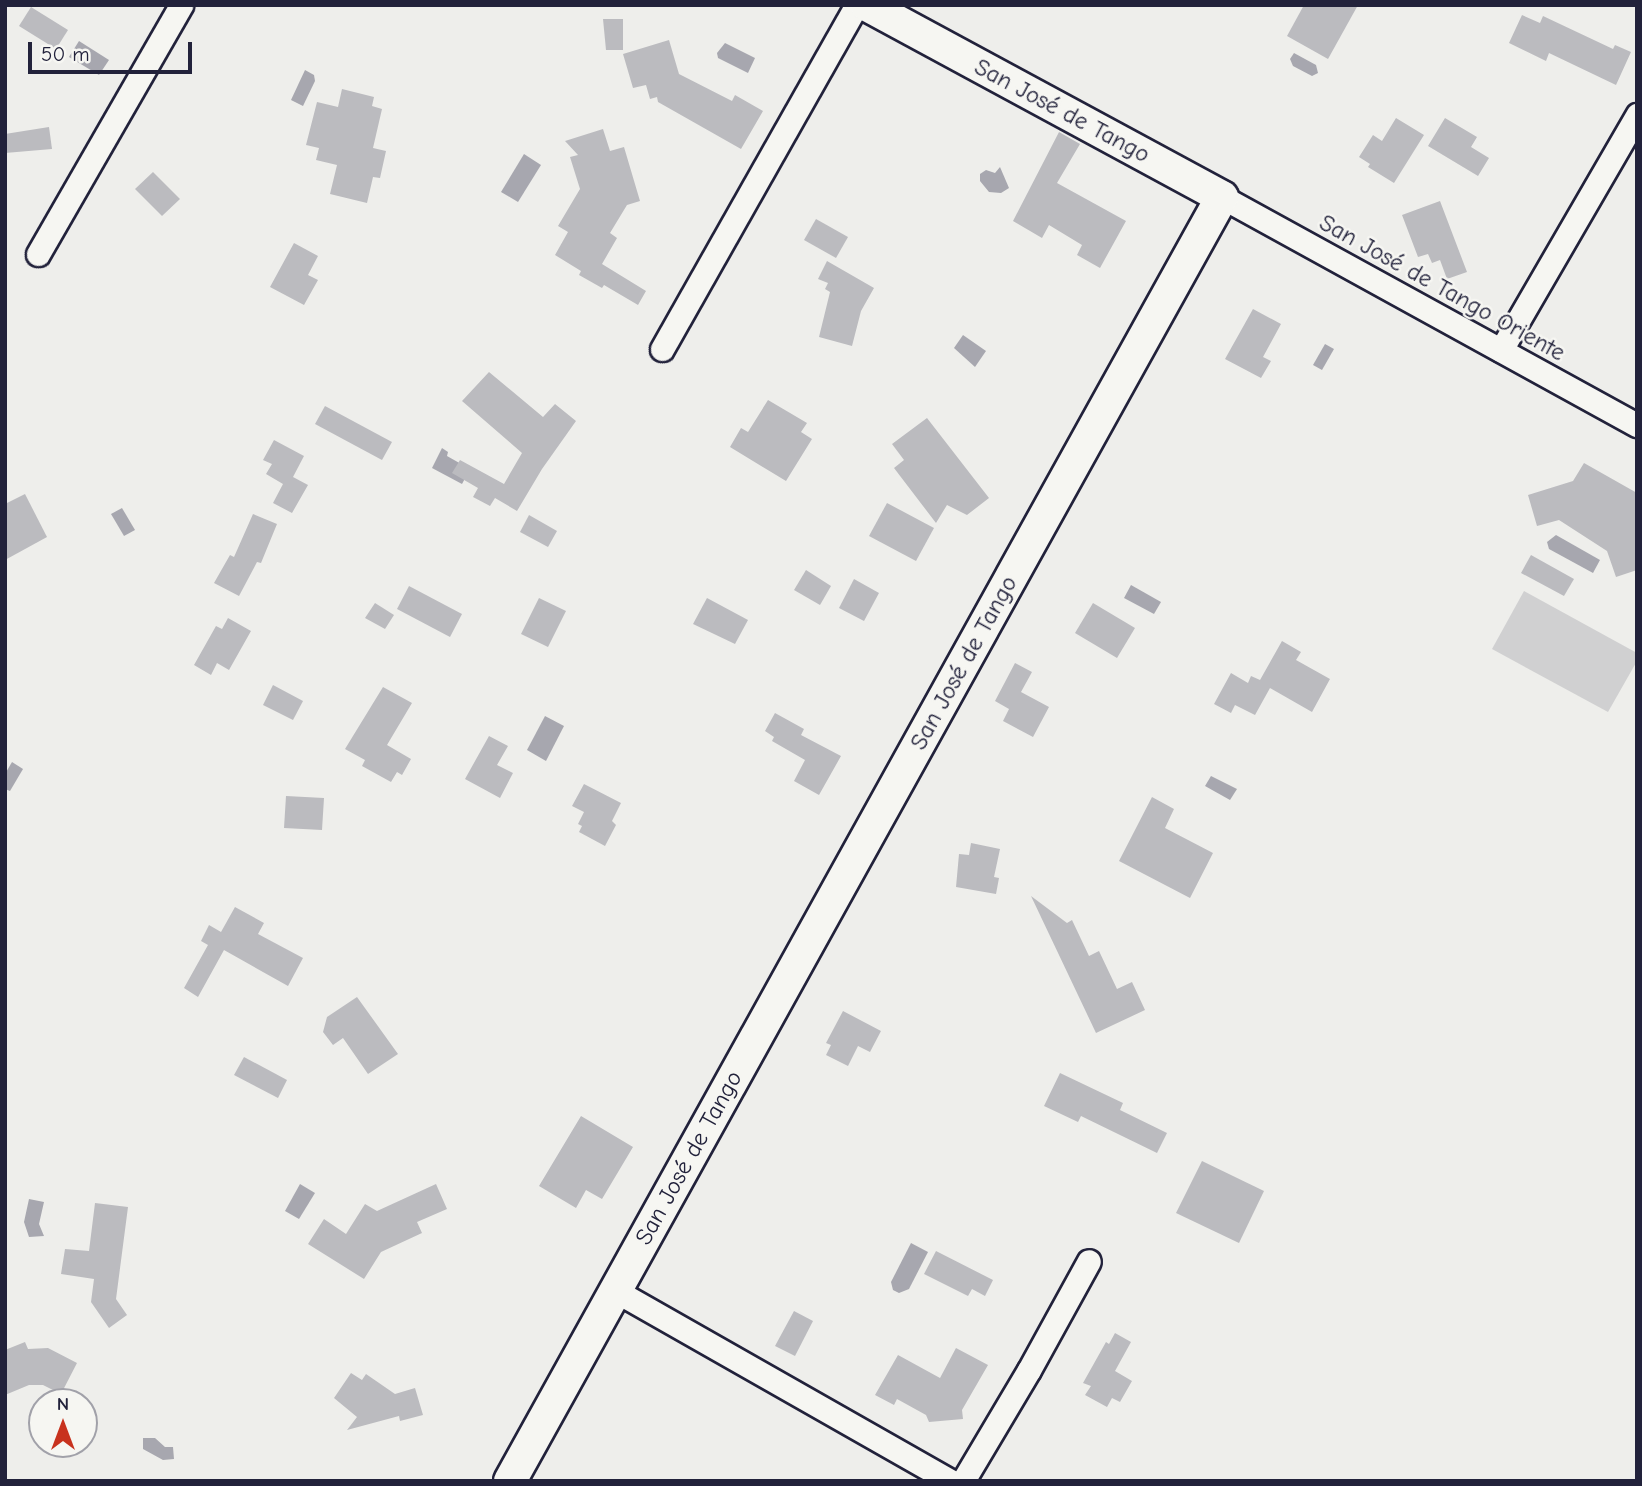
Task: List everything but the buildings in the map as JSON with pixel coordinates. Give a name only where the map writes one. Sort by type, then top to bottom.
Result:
[{"type":"street","points":[[38,254],[181,5]]},
{"type":"street","points":[[662,349],[858,5]]},
{"type":"street","name":"San José de Tango","points":[[510,1481],[1222,197],[867,5]]},
{"type":"street","points":[[1501,351],[1637,115]]},
{"type":"street","name":"San José de Tango Oriente","points":[[1222,197],[1637,425]]},
{"type":"street","points":[[963,1481],[1029,1370],[1088,1261]]},
{"type":"street","points":[[616,1291],[951,1481]]},
{"type":"shaded area","points":[[79,41],[109,60],[99,75],[69,57]]},
{"type":"shaded area","points":[[725,43],[755,58],[748,73],[718,58],[717,53]]},
{"type":"shaded area","points":[[1294,53],[1316,65],[1318,73],[1312,76],[1293,66],[1290,59]]},
{"type":"shaded area","points":[[305,70],[314,75],[315,81],[303,106],[291,100]]},
{"type":"shaded area","points":[[524,154],[541,165],[518,202],[501,192]]},
{"type":"shaded area","points":[[1000,167],[1009,188],[1001,193],[989,192],[980,181],[980,174],[986,170],[995,173]]},
{"type":"shaded area","points":[[963,335],[986,351],[975,367],[954,348]]},
{"type":"shaded area","points":[[1325,344],[1334,349],[1322,370],[1313,365]]},
{"type":"shaded area","points":[[442,448],[448,452],[447,456],[470,469],[462,484],[432,468]]},
{"type":"shaded area","points":[[122,508],[135,530],[124,536],[111,514]]},
{"type":"shaded area","points":[[1556,535],[1600,560],[1593,573],[1549,549],[1547,542]]},
{"type":"shaded area","points":[[1131,585],[1161,602],[1154,614],[1124,598]]},
{"type":"shaded area","points":[[1524,591],[1637,653],[1637,661],[1608,712],[1492,649]]},
{"type":"shaded area","points":[[545,716],[564,726],[546,761],[527,750]]},
{"type":"shaded area","points":[[12,762],[23,769],[10,791],[5,789],[5,774]]},
{"type":"shaded area","points":[[1211,776],[1237,789],[1230,800],[1205,786]]},
{"type":"shaded area","points":[[300,1184],[315,1193],[299,1219],[285,1211]]},
{"type":"shaded area","points":[[29,1199],[44,1202],[39,1224],[44,1236],[29,1237],[24,1222]]},
{"type":"shaded area","points":[[911,1243],[928,1252],[909,1289],[899,1293],[893,1290],[891,1282]]},
{"type":"shaded area","points":[[143,1438],[155,1438],[165,1447],[173,1447],[174,1459],[163,1460],[143,1449]]}]
